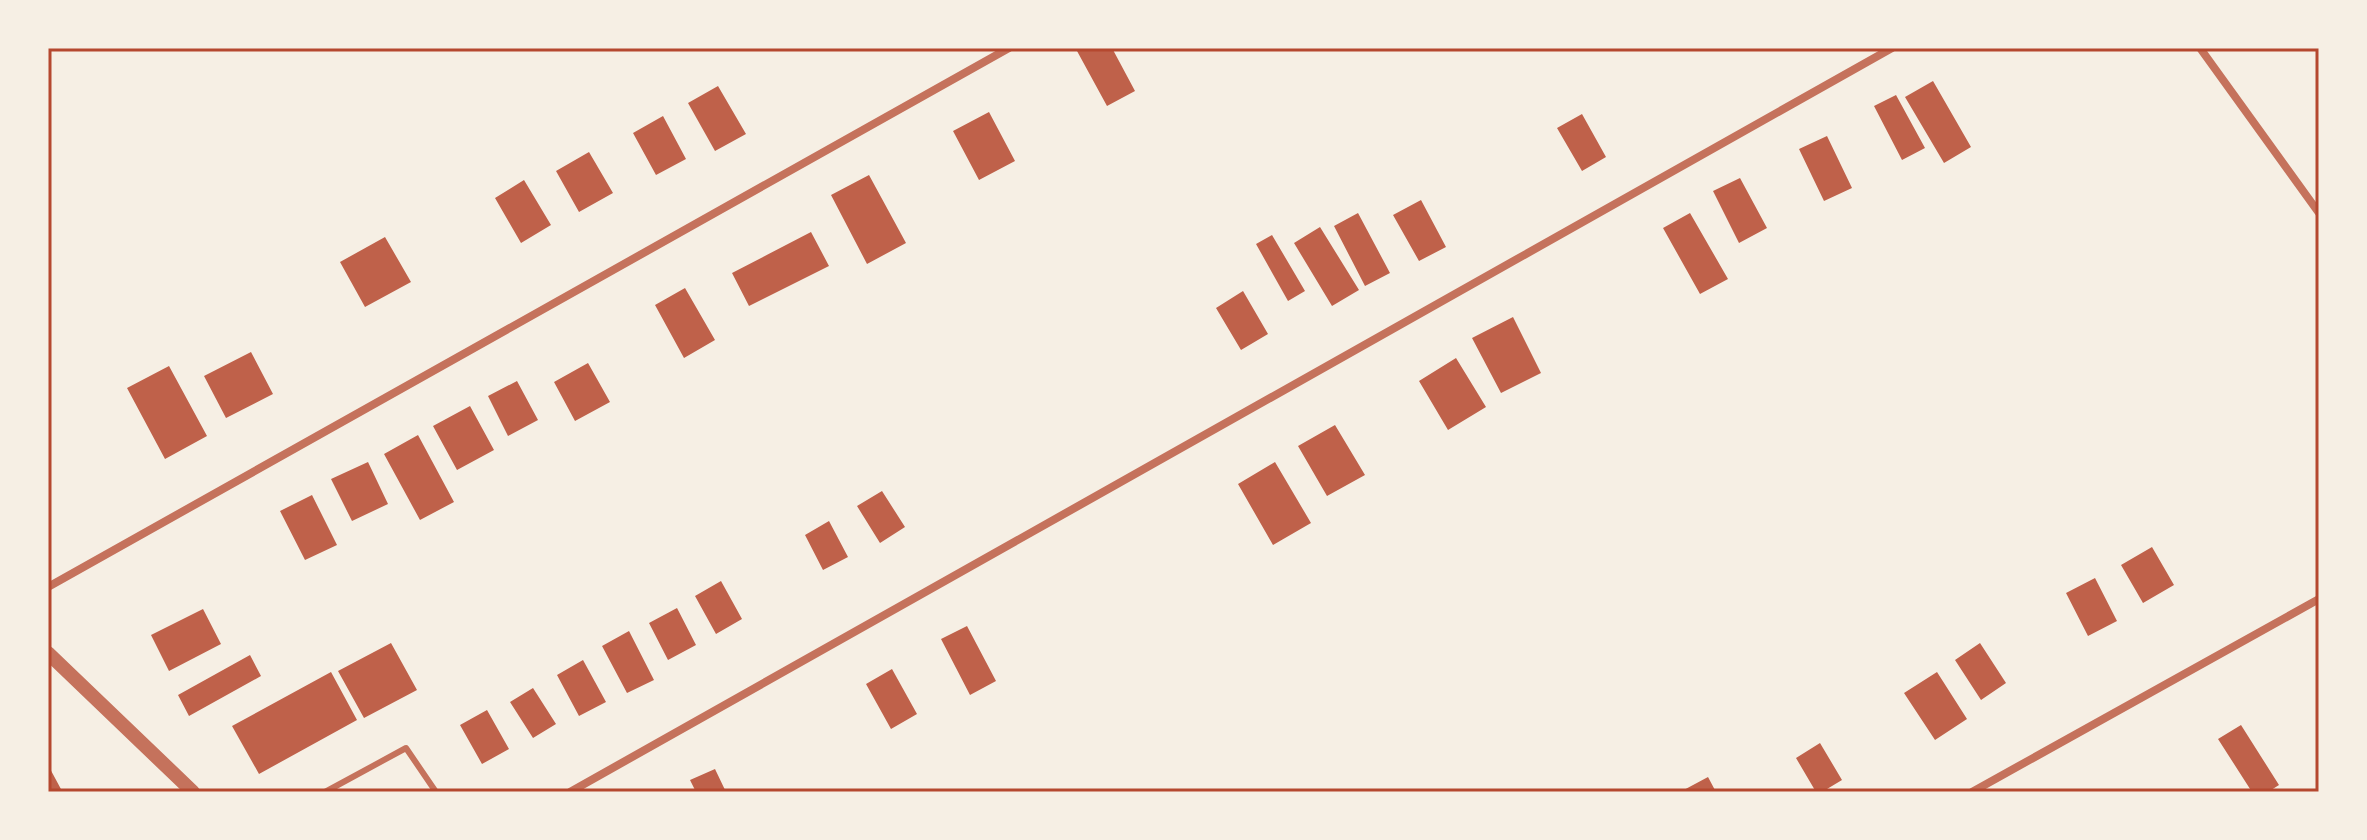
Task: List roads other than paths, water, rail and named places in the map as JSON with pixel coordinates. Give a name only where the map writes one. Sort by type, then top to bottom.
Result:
[{"type":"street","points":[[48,587],[1009,48]]},
{"type":"street","points":[[570,792],[1892,48]]},
{"type":"street","points":[[2200,48],[2319,213]]},
{"type":"street","points":[[1972,792],[2319,599]]},
{"type":"street","points":[[48,653],[193,792]]},
{"type":"lane","points":[[325,792],[406,748],[436,792]]}]
